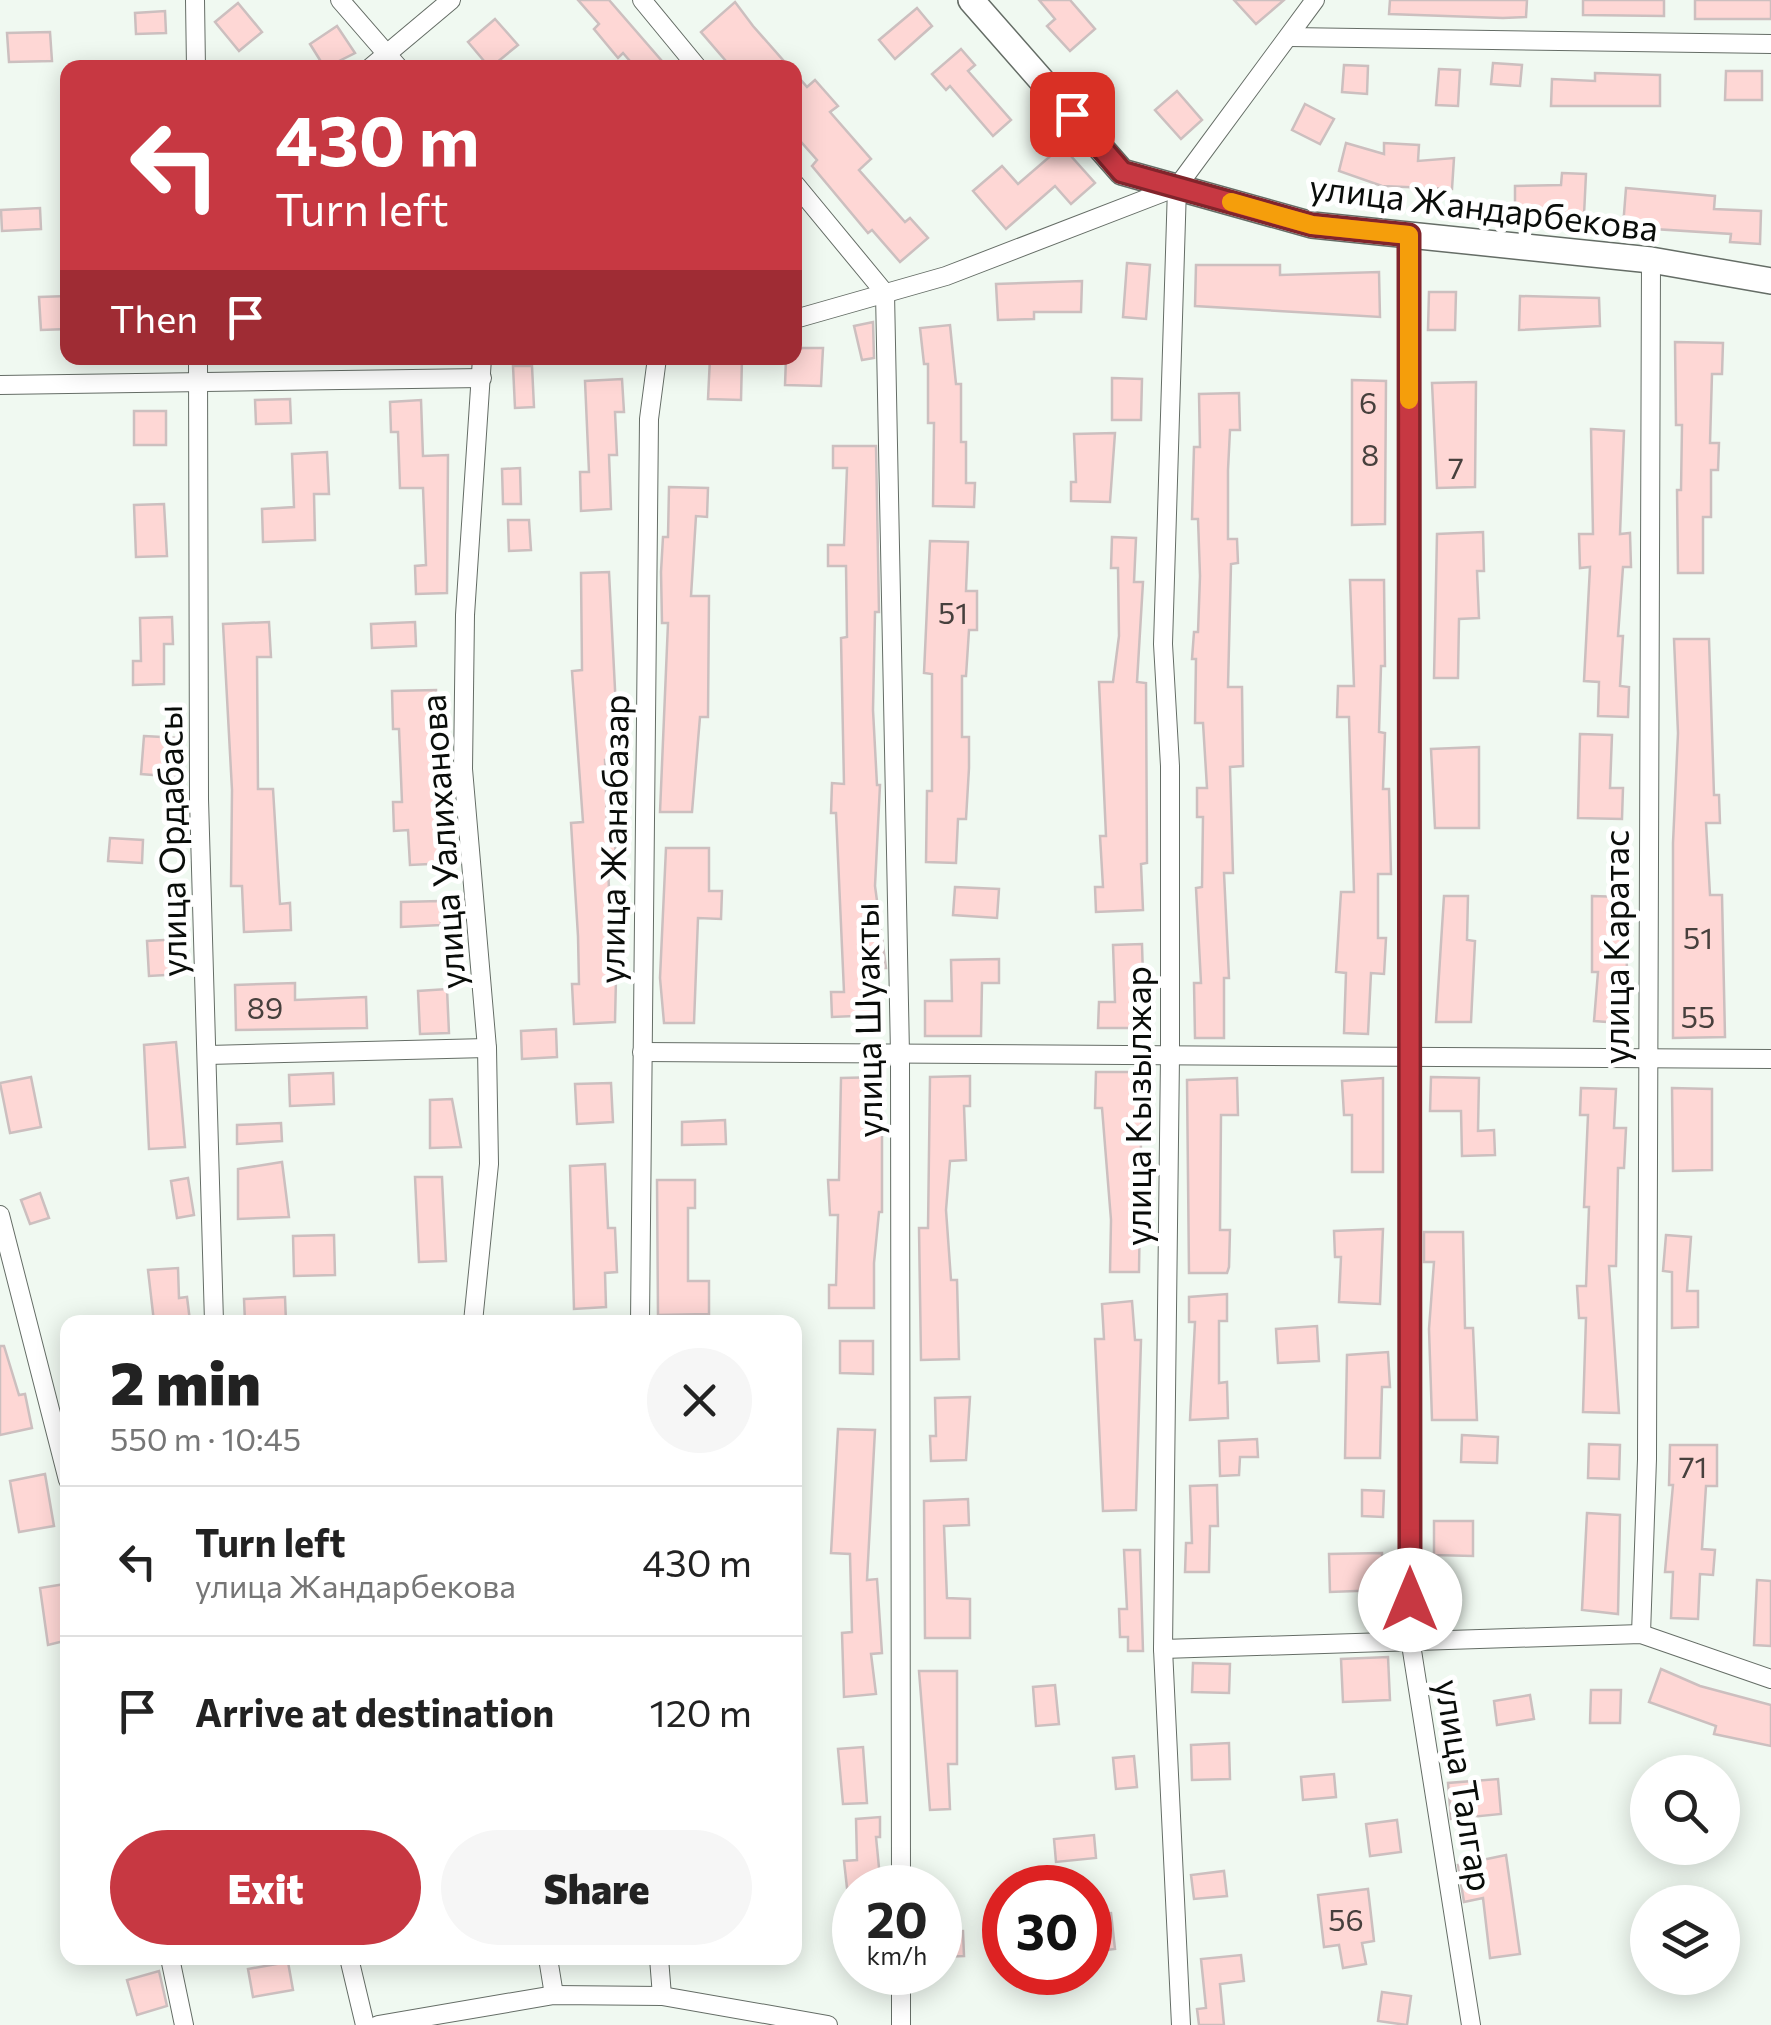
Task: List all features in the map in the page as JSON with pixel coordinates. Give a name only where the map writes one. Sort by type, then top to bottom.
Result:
[{"type":"street","points":[[195,0],[196,60]]},
{"type":"street","points":[[340,0],[393,60],[451,0]]},
{"type":"street","points":[[642,0],[691,60]]},
{"type":"street","name":"улица Жандарбекова","points":[[971,0],[1122,172],[1312,225],[1651,260],[1771,281]]},
{"type":"street","points":[[802,317],[946,276],[1177,187],[1311,2]]},
{"type":"street","points":[[1290,36],[1771,44]]},
{"type":"street","name":"улица Кызылжар","points":[[1177,187],[1163,644],[1170,766],[1163,1649],[1180,2025]]},
{"type":"street","points":[[802,192],[885,293]]},
{"type":"street","name":"улица Талгар","points":[[1409,235],[1410,1638],[1471,2025]]},
{"type":"street","name":"улица Каратас","points":[[1641,1634],[1647,1459],[1651,260]]},
{"type":"street","name":"улица Шуакты","points":[[885,293],[900,1054],[901,1865]]},
{"type":"street","name":"улица Ордабасы","points":[[198,365],[199,799],[214,1315]]},
{"type":"street","name":"улица Уалиханова","points":[[474,1315],[489,1164],[487,1048],[462,770],[464,614],[482,365]]},
{"type":"street","name":"улица Жанабазар","points":[[640,1315],[650,419],[656,365]]},
{"type":"street","points":[[0,385],[482,378]]},
{"type":"street","points":[[208,1054],[487,1048]]},
{"type":"street","points":[[642,1052],[1771,1060]]},
{"type":"street","points":[[0,1215],[60,1449]]},
{"type":"street","points":[[1163,1649],[1410,1638],[1641,1634],[1771,1679]]},
{"type":"street","points":[[171,1965],[184,2025]]},
{"type":"street","points":[[350,1965],[365,2025]]},
{"type":"street","points":[[549,1965],[554,1995]]},
{"type":"street","points":[[660,1965],[662,1996]]},
{"type":"street","points":[[378,2025],[554,1995],[662,1996],[828,2025]]},
{"type":"street","points":[[901,1995],[902,2025]]},
{"type":"building","points":[[578,0],[609,0],[661,60],[629,60],[623,53],[618,58],[594,29],[599,24]]},
{"type":"building","points":[[1039,0],[1070,0],[1095,29],[1070,51],[1047,26],[1055,19]]},
{"type":"building","points":[[1234,0],[1284,0],[1256,24]]},
{"type":"building","points":[[1390,0],[1527,0],[1526,17],[1389,14]]},
{"type":"building","points":[[1583,0],[1664,0],[1664,16],[1583,15]]},
{"type":"building","points":[[1695,0],[1771,0],[1771,19],[1695,19]]},
{"type":"building","points":[[735,2],[783,60],[725,60],[701,32]]},
{"type":"building","points":[[238,3],[262,32],[239,51],[215,22]]},
{"type":"building","points":[[917,8],[932,26],[895,59],[879,40]]},
{"type":"building","points":[[165,11],[166,33],[136,34],[135,13]]},
{"type":"building","points":[[495,19],[518,45],[500,60],[483,60],[468,42]]},
{"type":"building","points":[[337,26],[355,53],[341,60],[320,60],[310,44]]},
{"type":"building","points":[[50,32],[52,61],[9,62],[7,33]]},
{"type":"building","points":[[961,49],[975,65],[968,71],[1011,120],[993,136],[950,86],[946,90],[932,74]]},
{"type":"building","points":[[1493,63],[1522,65],[1520,86],[1491,84]]},
{"type":"building","points":[[1344,65],[1368,66],[1367,94],[1342,92]]},
{"type":"building","points":[[1439,69],[1460,70],[1458,106],[1436,105]]},
{"type":"building","points":[[1726,71],[1762,71],[1762,100],[1725,100]]},
{"type":"building","points":[[1595,73],[1660,75],[1660,106],[1551,106],[1552,79],[1595,81]]},
{"type":"building","points":[[815,80],[838,106],[830,112],[871,159],[859,170],[905,222],[910,218],[928,238],[900,262],[872,230],[868,233],[812,166],[817,160],[802,143],[802,81],[807,87]]},
{"type":"building","points":[[1177,91],[1202,120],[1181,139],[1155,110]]},
{"type":"building","points":[[1305,104],[1334,119],[1320,144],[1292,130]]},
{"type":"building","points":[[1346,143],[1384,154],[1384,143],[1419,145],[1418,161],[1454,158],[1452,189],[1382,186],[1339,171]]},
{"type":"building","points":[[1062,146],[1095,183],[1071,204],[1055,186],[1006,229],[973,191],[1002,166],[1018,184]]},
{"type":"building","points":[[1562,173],[1586,174],[1584,215],[1515,218],[1515,186],[1561,185]]},
{"type":"building","points":[[1626,188],[1715,196],[1714,209],[1761,211],[1760,244],[1730,242],[1731,234],[1623,227]]},
{"type":"building","points":[[40,208],[41,229],[2,231],[1,210]]},
{"type":"building","points":[[1127,263],[1150,265],[1146,319],[1123,317]]},
{"type":"building","points":[[1196,265],[1280,265],[1280,275],[1379,272],[1380,317],[1195,306]]},
{"type":"building","points":[[1082,281],[1081,312],[1034,312],[1034,319],[998,320],[996,284]]},
{"type":"building","points":[[1429,292],[1456,292],[1455,330],[1428,330]]},
{"type":"building","points":[[60,296],[60,329],[41,330],[39,297]]},
{"type":"building","points":[[1520,296],[1599,298],[1600,326],[1519,330]]},
{"type":"building","points":[[873,322],[874,358],[862,360],[854,326]]},
{"type":"building","points":[[950,325],[956,384],[961,384],[966,483],[975,483],[974,507],[933,506],[934,423],[928,423],[928,364],[924,364],[920,328]]},
{"type":"building","points":[[1675,342],[1723,343],[1722,374],[1712,374],[1710,443],[1719,443],[1718,470],[1711,470],[1711,517],[1703,517],[1703,573],[1678,573],[1677,490],[1681,490],[1682,425],[1676,425]]},
{"type":"building","points":[[802,348],[823,348],[821,386],[785,385],[786,365],[802,365]]},
{"type":"building","points":[[710,365],[742,365],[741,400],[708,399]]},
{"type":"building","points":[[513,366],[532,366],[534,407],[515,408]]},
{"type":"building","points":[[1112,378],[1142,379],[1141,420],[1112,420]]},
{"type":"building","points":[[622,379],[624,412],[615,412],[617,455],[609,455],[611,509],[581,511],[580,472],[589,472],[585,381]]},
{"type":"building","points":[[1352,380],[1386,381],[1385,524],[1352,525]]},
{"type":"building","points":[[1476,382],[1475,487],[1437,488],[1432,383]]},
{"type":"building","points":[[1239,393],[1240,430],[1230,430],[1228,470],[1228,539],[1237,539],[1238,563],[1231,564],[1228,687],[1242,687],[1243,766],[1230,767],[1233,873],[1224,873],[1229,978],[1224,978],[1224,1038],[1195,1038],[1194,983],[1201,983],[1196,888],[1202,887],[1203,817],[1197,817],[1197,788],[1207,788],[1203,723],[1195,723],[1196,659],[1192,659],[1194,632],[1198,632],[1200,576],[1198,519],[1192,519],[1194,447],[1200,447],[1199,394]]},
{"type":"building","points":[[290,399],[291,423],[256,424],[255,400]]},
{"type":"building","points":[[421,400],[423,456],[448,455],[447,593],[416,594],[415,566],[426,565],[423,488],[400,488],[398,432],[391,432],[390,402]]},
{"type":"building","points":[[134,411],[166,411],[166,445],[134,445]]},
{"type":"building","points":[[1591,429],[1624,431],[1620,534],[1630,533],[1631,567],[1623,567],[1618,636],[1623,636],[1620,686],[1629,687],[1628,717],[1598,716],[1599,682],[1584,681],[1590,567],[1580,568],[1579,534],[1593,534]]},
{"type":"building","points":[[1115,433],[1110,502],[1071,501],[1071,482],[1076,482],[1074,434]]},
{"type":"building","points":[[833,446],[876,446],[879,612],[875,612],[873,710],[880,785],[875,886],[886,968],[878,968],[879,1015],[832,1017],[831,992],[844,992],[836,813],[831,813],[832,783],[844,784],[841,638],[847,637],[846,566],[828,566],[828,545],[844,545],[847,468],[833,468]]},
{"type":"building","points":[[327,452],[329,494],[314,494],[315,540],[263,542],[262,509],[294,507],[292,454]]},
{"type":"building","points":[[520,468],[521,504],[503,504],[502,469]]},
{"type":"building","points":[[669,487],[708,488],[707,517],[696,516],[691,596],[709,596],[708,717],[700,717],[692,812],[660,812],[668,623],[662,623],[661,572],[663,537],[668,537]]},
{"type":"building","points":[[164,504],[167,556],[136,557],[134,505]]},
{"type":"building","points":[[508,520],[529,520],[531,550],[509,551]]},
{"type":"building","points":[[1483,532],[1484,571],[1477,571],[1479,618],[1459,619],[1458,678],[1434,678],[1437,534]]},
{"type":"building","points":[[1112,537],[1136,538],[1134,582],[1143,582],[1137,682],[1146,683],[1147,863],[1141,864],[1143,910],[1096,912],[1095,887],[1103,887],[1100,836],[1106,836],[1099,682],[1113,682],[1119,636],[1118,568],[1111,568]]},
{"type":"building","points":[[930,541],[968,542],[966,591],[977,591],[977,630],[969,630],[966,676],[962,676],[962,737],[969,737],[969,768],[966,819],[958,819],[956,863],[926,862],[927,791],[932,791],[932,674],[924,673]]},
{"type":"building","points":[[609,572],[617,728],[623,728],[624,759],[605,760],[607,821],[614,821],[616,866],[608,866],[611,935],[617,934],[615,1022],[574,1024],[572,984],[579,984],[571,823],[583,822],[572,671],[582,670],[581,573]]},
{"type":"building","points":[[1350,580],[1384,580],[1385,666],[1381,666],[1379,732],[1385,733],[1383,789],[1389,789],[1391,874],[1378,874],[1378,938],[1386,938],[1384,974],[1371,973],[1368,1034],[1344,1033],[1346,973],[1336,972],[1341,892],[1354,892],[1349,717],[1337,717],[1338,686],[1354,686]]},
{"type":"building","points":[[172,617],[173,644],[164,644],[164,684],[133,685],[133,661],[141,661],[140,618]]},
{"type":"building","points":[[269,622],[271,657],[257,657],[258,789],[273,789],[280,904],[290,903],[291,930],[244,932],[242,886],[231,886],[232,790],[223,624]]},
{"type":"building","points":[[415,622],[416,646],[372,648],[371,624]]},
{"type":"building","points":[[1674,639],[1709,639],[1714,795],[1719,795],[1720,823],[1706,823],[1710,895],[1722,895],[1725,1037],[1673,1038],[1673,843],[1678,733]]},
{"type":"building","points":[[436,690],[435,835],[449,834],[450,863],[410,865],[408,830],[394,831],[393,802],[402,802],[399,729],[393,729],[392,691]]},
{"type":"building","points":[[1580,734],[1612,735],[1610,788],[1623,788],[1622,819],[1578,818]]},
{"type":"building","points":[[144,736],[180,738],[178,777],[141,774]]},
{"type":"building","points":[[1479,747],[1479,828],[1435,828],[1431,749]]},
{"type":"building","points":[[110,838],[143,840],[142,863],[108,861]]},
{"type":"building","points":[[666,848],[709,848],[709,891],[722,891],[721,919],[698,918],[694,1023],[664,1023],[660,978]]},
{"type":"building","points":[[955,887],[999,889],[997,918],[953,915]]},
{"type":"building","points":[[1444,896],[1468,896],[1467,940],[1475,941],[1471,1022],[1436,1022]]},
{"type":"building","points":[[1592,896],[1623,897],[1621,935],[1626,935],[1627,971],[1621,1023],[1594,1021],[1598,972],[1592,972]]},
{"type":"building","points":[[440,901],[441,925],[401,927],[401,902]]},
{"type":"building","points":[[181,939],[183,974],[149,976],[147,941]]},
{"type":"building","points":[[1142,944],[1143,977],[1135,977],[1135,1028],[1098,1028],[1099,1002],[1115,1002],[1113,945]]},
{"type":"building","points":[[999,959],[999,983],[982,983],[981,1036],[925,1036],[925,1001],[952,1001],[951,960]]},
{"type":"building","points":[[295,983],[295,1000],[366,997],[367,1028],[236,1030],[235,985]]},
{"type":"building","points":[[447,989],[449,1033],[420,1034],[418,991]]},
{"type":"building","points":[[556,1029],[557,1057],[522,1059],[521,1031]]},
{"type":"building","points":[[176,1042],[185,1147],[149,1149],[144,1045]]},
{"type":"building","points":[[1096,1072],[1142,1072],[1139,1272],[1110,1272],[1111,1220],[1102,1108],[1095,1108]]},
{"type":"building","points":[[333,1073],[334,1104],[290,1106],[289,1075]]},
{"type":"building","points":[[970,1076],[970,1106],[964,1106],[966,1160],[950,1161],[946,1210],[951,1280],[957,1280],[959,1359],[921,1360],[919,1228],[928,1228],[930,1077]]},
{"type":"building","points":[[31,1077],[41,1127],[10,1133],[0,1083]]},
{"type":"building","points":[[882,1077],[882,1212],[874,1263],[874,1308],[829,1308],[829,1285],[836,1285],[838,1215],[830,1215],[828,1180],[839,1180],[841,1078]]},
{"type":"building","points":[[1431,1077],[1479,1078],[1478,1131],[1494,1130],[1495,1155],[1462,1156],[1461,1111],[1430,1111]]},
{"type":"building","points":[[1237,1078],[1238,1115],[1221,1115],[1220,1230],[1230,1230],[1229,1267],[1227,1273],[1189,1273],[1187,1080]]},
{"type":"building","points":[[1383,1078],[1383,1172],[1352,1172],[1352,1115],[1344,1115],[1342,1081]]},
{"type":"building","points":[[611,1083],[613,1122],[577,1124],[575,1084]]},
{"type":"building","points":[[1581,1088],[1616,1089],[1614,1128],[1626,1128],[1624,1168],[1618,1168],[1616,1266],[1609,1266],[1619,1413],[1583,1412],[1586,1318],[1579,1318],[1577,1286],[1586,1286],[1589,1207],[1584,1207],[1588,1115],[1580,1115]]},
{"type":"building","points":[[1672,1088],[1712,1089],[1712,1170],[1673,1171]]},
{"type":"building","points":[[452,1099],[461,1147],[430,1148],[430,1100]]},
{"type":"building","points":[[725,1120],[726,1144],[682,1145],[682,1122]]},
{"type":"building","points":[[281,1123],[282,1141],[237,1144],[237,1125]]},
{"type":"building","points":[[282,1162],[289,1217],[238,1219],[238,1169]]},
{"type":"building","points":[[605,1164],[608,1228],[615,1228],[617,1272],[605,1273],[606,1307],[574,1309],[570,1166]]},
{"type":"building","points":[[415,1177],[442,1177],[446,1261],[419,1262]]},
{"type":"building","points":[[188,1178],[194,1215],[177,1218],[171,1181]]},
{"type":"building","points":[[657,1180],[695,1180],[695,1208],[688,1208],[688,1281],[709,1281],[709,1314],[658,1315]]},
{"type":"building","points":[[40,1193],[49,1218],[30,1224],[21,1200]]},
{"type":"building","points":[[1383,1229],[1380,1304],[1339,1302],[1341,1257],[1335,1257],[1334,1231]]},
{"type":"building","points":[[1424,1232],[1463,1232],[1465,1328],[1473,1328],[1477,1420],[1432,1420],[1429,1329],[1434,1262],[1424,1262]]},
{"type":"building","points":[[334,1235],[335,1275],[294,1276],[293,1236]]},
{"type":"building","points":[[1666,1235],[1691,1237],[1687,1291],[1698,1291],[1698,1327],[1672,1328],[1672,1272],[1663,1271]]},
{"type":"building","points":[[178,1268],[179,1298],[187,1297],[189,1315],[153,1315],[148,1270]]},
{"type":"building","points":[[1227,1294],[1227,1321],[1219,1321],[1219,1383],[1227,1382],[1228,1418],[1190,1420],[1195,1322],[1189,1322],[1189,1297]]},
{"type":"building","points":[[285,1297],[286,1315],[245,1315],[244,1299]]},
{"type":"building","points":[[1132,1301],[1135,1340],[1141,1340],[1136,1510],[1103,1511],[1095,1339],[1104,1339],[1102,1304]]},
{"type":"building","points":[[1317,1326],[1319,1361],[1278,1363],[1276,1329]]},
{"type":"building","points":[[840,1341],[873,1341],[873,1374],[840,1373]]},
{"type":"building","points":[[0,1346],[4,1346],[19,1395],[25,1394],[32,1428],[0,1435]]},
{"type":"building","points":[[1388,1352],[1390,1387],[1382,1387],[1380,1458],[1345,1458],[1347,1355]]},
{"type":"building","points":[[970,1397],[966,1460],[931,1461],[930,1436],[936,1436],[935,1398]]},
{"type":"building","points":[[838,1429],[875,1430],[867,1580],[877,1579],[882,1653],[871,1654],[876,1694],[844,1697],[842,1633],[852,1632],[850,1554],[831,1553]]},
{"type":"building","points":[[1462,1435],[1498,1437],[1497,1463],[1461,1462]]},
{"type":"building","points":[[1257,1439],[1258,1457],[1240,1457],[1239,1475],[1220,1476],[1219,1441]]},
{"type":"building","points":[[1589,1444],[1620,1445],[1619,1479],[1588,1478]]},
{"type":"building","points":[[1670,1445],[1717,1445],[1717,1486],[1706,1486],[1702,1549],[1715,1550],[1713,1575],[1700,1574],[1698,1619],[1671,1618],[1673,1572],[1665,1572],[1673,1485],[1669,1485]]},
{"type":"building","points":[[45,1474],[54,1526],[19,1532],[10,1481]]},
{"type":"building","points":[[1217,1485],[1218,1526],[1210,1526],[1209,1572],[1185,1572],[1186,1543],[1192,1543],[1190,1486]]},
{"type":"building","points":[[1362,1490],[1384,1491],[1383,1517],[1362,1516]]},
{"type":"building","points":[[968,1499],[969,1525],[944,1526],[947,1598],[970,1599],[970,1638],[925,1638],[924,1501]]},
{"type":"building","points":[[1587,1513],[1620,1515],[1618,1614],[1582,1610]]},
{"type":"building","points":[[1434,1521],[1473,1521],[1473,1556],[1434,1555]]},
{"type":"building","points":[[1124,1550],[1140,1550],[1143,1651],[1128,1651],[1128,1637],[1120,1637],[1119,1609],[1127,1609]]},
{"type":"building","points":[[1382,1553],[1383,1590],[1330,1592],[1329,1554]]},
{"type":"building","points":[[1757,1580],[1771,1581],[1771,1646],[1754,1645]]},
{"type":"building","points":[[60,1585],[60,1642],[48,1645],[40,1588]]},
{"type":"building","points":[[1388,1657],[1390,1700],[1343,1702],[1341,1659]]},
{"type":"building","points":[[1193,1663],[1230,1664],[1229,1693],[1192,1692]]},
{"type":"building","points":[[1661,1669],[1700,1686],[1771,1705],[1771,1746],[1714,1734],[1716,1726],[1649,1702]]},
{"type":"building","points":[[919,1671],[957,1671],[957,1764],[948,1764],[950,1809],[930,1810]]},
{"type":"building","points":[[1055,1685],[1059,1724],[1036,1726],[1033,1687]]},
{"type":"building","points":[[1591,1690],[1621,1690],[1620,1723],[1590,1723]]},
{"type":"building","points":[[1530,1695],[1534,1719],[1497,1725],[1494,1701]]},
{"type":"building","points":[[1229,1743],[1230,1779],[1192,1780],[1191,1745]]},
{"type":"building","points":[[863,1747],[867,1803],[843,1804],[838,1749]]},
{"type":"building","points":[[1134,1756],[1137,1787],[1116,1789],[1113,1758]]},
{"type":"building","points":[[1334,1774],[1336,1797],[1303,1800],[1301,1777]]},
{"type":"building","points":[[1498,1779],[1501,1814],[1451,1819],[1448,1783]]},
{"type":"building","points":[[880,1817],[880,1837],[876,1837],[879,1865],[844,1865],[844,1861],[857,1860],[856,1819]]},
{"type":"building","points":[[1397,1820],[1401,1852],[1370,1856],[1366,1824]]},
{"type":"building","points":[[1094,1835],[1096,1858],[1056,1862],[1054,1839]]},
{"type":"building","points":[[1506,1855],[1520,1954],[1490,1958],[1483,1898],[1464,1902],[1458,1865]]},
{"type":"building","points":[[1224,1871],[1227,1896],[1194,1899],[1191,1875]]},
{"type":"building","points":[[1368,1889],[1374,1941],[1362,1943],[1366,1964],[1343,1968],[1339,1945],[1324,1947],[1318,1895]]},
{"type":"building","points":[[1241,1955],[1244,1981],[1220,1984],[1224,2025],[1199,2025],[1197,2009],[1206,2008],[1201,1959]]},
{"type":"building","points":[[289,1965],[293,1990],[253,1997],[248,1969]]},
{"type":"building","points":[[159,1971],[167,2006],[137,2015],[127,1980]]},
{"type":"building","points":[[1382,1992],[1411,1996],[1407,2025],[1378,2021]]},
{"type":"slow traffic","points":[[1231,202],[1312,225],[1409,235],[1409,400]]},
{"type":"route","points":[[1072,114],[1122,172],[1312,225],[1409,235],[1410,1600]]}]
